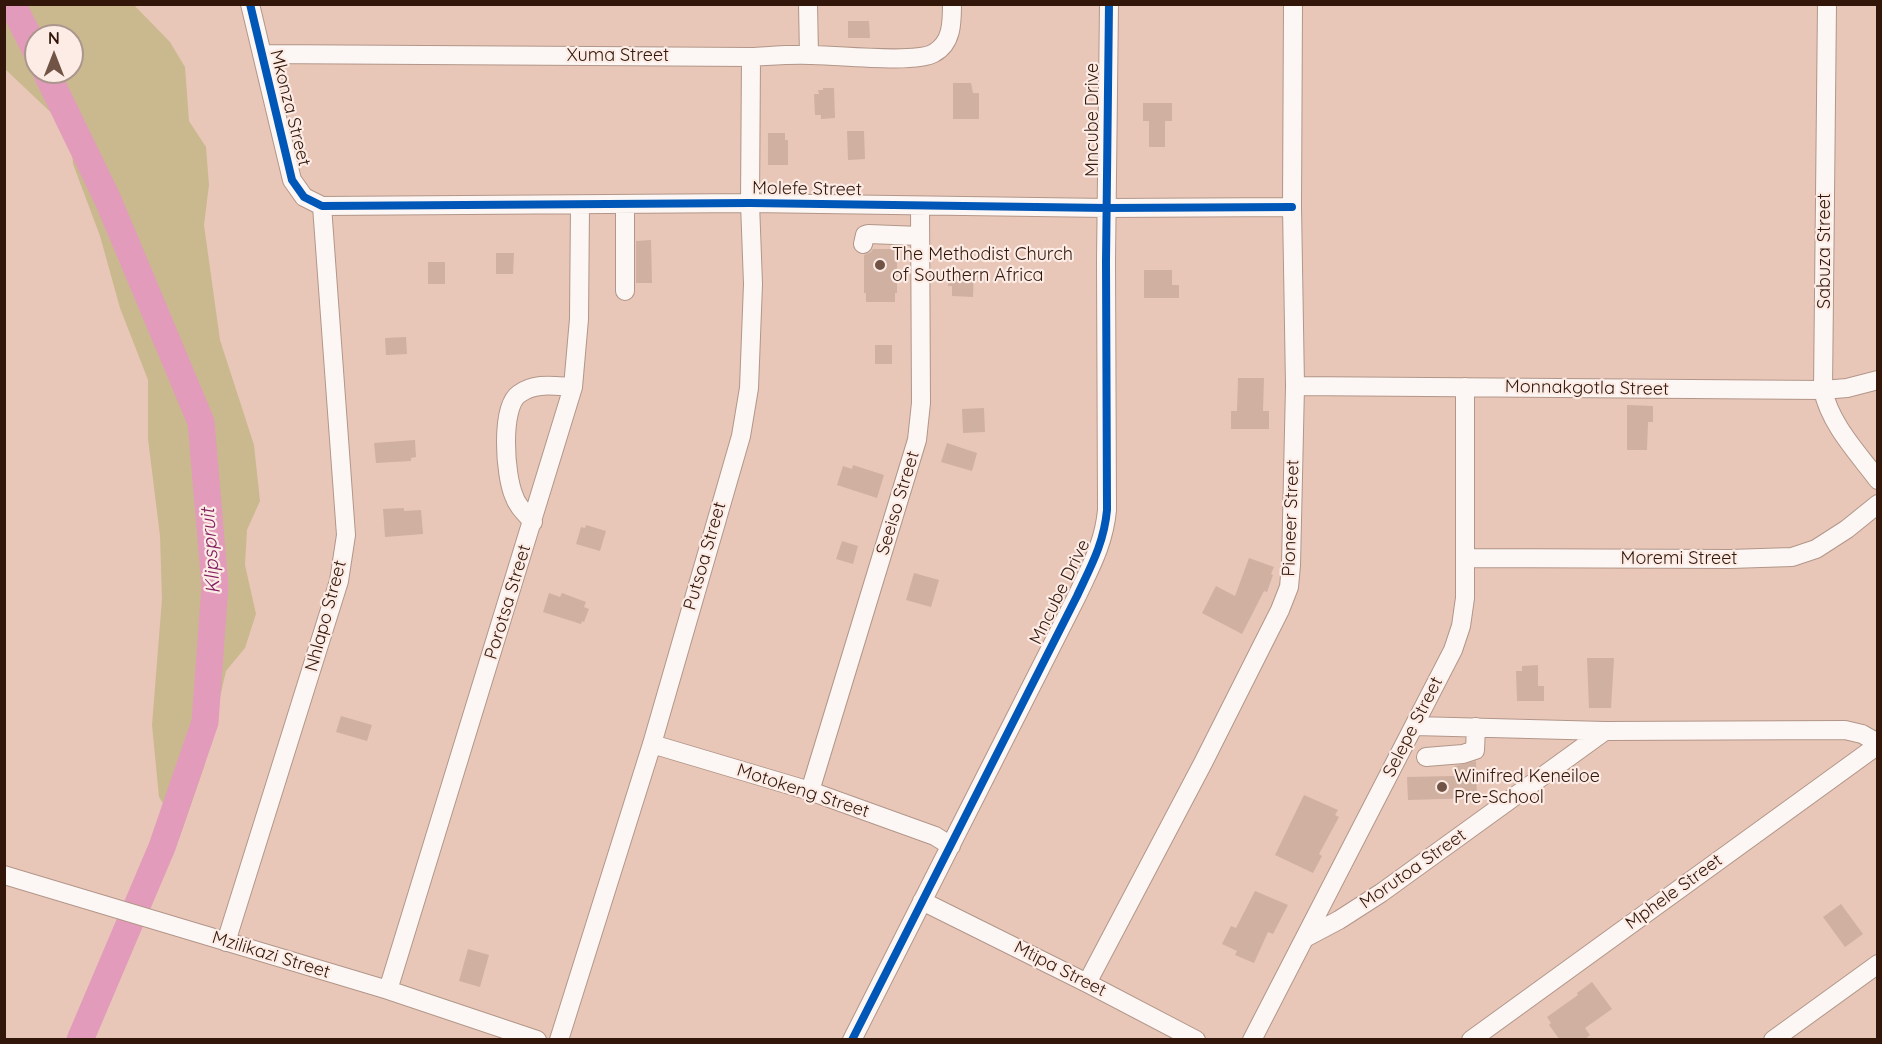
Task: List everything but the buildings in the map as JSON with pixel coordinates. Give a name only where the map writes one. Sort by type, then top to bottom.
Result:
[{"type":"street","name":"Mkonza Street","points":[[250,4],[292,180],[304,197],[322,206]]},
{"type":"street","points":[[808,4],[809,55]]},
{"type":"street","name":"Mncube Drive","points":[[852,1040],[1098,553],[1105,532],[1107,510],[1108,4]]},
{"type":"street","name":"Pioneer Street","points":[[1087,982],[1203,763],[1289,588],[1295,386],[1292,207],[1293,4]]},
{"type":"street","name":"Sabuza Street","points":[[1827,4],[1823,390],[1826,406],[1878,480]]},
{"type":"street","name":"Xuma Street","points":[[262,54],[751,57],[809,55],[907,58],[935,53],[949,39],[952,13]]},
{"type":"street","name":"Putsoa Street","points":[[559,1040],[652,744],[741,436],[749,388],[753,284],[750,203],[751,57]]},
{"type":"street","name":"Molefe Street","points":[[322,206],[750,203],[1292,207]]},
{"type":"street","points":[[625,204],[625,291]]},
{"type":"street","name":"Porotsa Street","points":[[388,990],[573,387],[579,319],[580,205]]},
{"type":"street","name":"Nhlapo Street","points":[[226,942],[336,592],[346,535],[322,206]]},
{"type":"street","name":"Seeiso Street","points":[[810,791],[917,440],[921,403],[920,206]]},
{"type":"street","points":[[864,244],[865,235],[868,234],[920,236]]},
{"type":"street","name":"Monnakgotla Street","points":[[1295,386],[1823,390],[1847,388],[1878,380]]},
{"type":"street","points":[[533,522],[514,498],[507,477],[507,422],[510,405],[516,395],[530,387],[546,385],[573,387]]},
{"type":"street","name":"Selepe Street","points":[[1252,1040],[1415,726],[1453,650],[1461,626],[1465,598],[1465,387]]},
{"type":"street","name":"Moremi Street","points":[[1465,558],[1730,559],[1792,557],[1816,549],[1847,530],[1878,504]]},
{"type":"street","points":[[1415,726],[1605,731],[1845,730],[1862,734],[1878,744]]},
{"type":"street","points":[[1426,757],[1462,754],[1475,750],[1476,727]]},
{"type":"street","name":"Morutoa Street","points":[[1305,938],[1339,920],[1380,893],[1605,731]]},
{"type":"street","name":"Motokeng Street","points":[[652,744],[810,791],[935,836],[951,846]]},
{"type":"street","name":"Mphele Street","points":[[1471,1040],[1878,744]]},
{"type":"street","name":"Mzilikazi Street","points":[[4,875],[388,990],[537,1040]]},
{"type":"street","name":"Mtipa Street","points":[[922,901],[1087,982],[1196,1040]]},
{"type":"street","points":[[1773,1040],[1878,964]]},
{"type":"shaded area","points":[[4,5],[134,5],[170,42],[185,67],[189,121],[206,147],[209,185],[204,225],[220,340],[254,445],[260,501],[247,530],[245,565],[256,614],[245,648],[226,671],[204,767],[179,839],[172,818],[159,797],[152,725],[162,599],[160,536],[148,439],[148,380],[120,308],[100,236],[73,164],[71,139],[63,124],[5,69]]},
{"type":"waterway","name":"Klipspruit","points":[[12,4],[24,28]]},
{"type":"waterway","name":"Klipspruit","points":[[52,84],[108,200],[201,422],[215,586],[205,722],[162,847],[80,1040]]},
{"type":"cycle path","points":[[250,4],[292,180],[304,197],[322,206],[750,203],[1107,208],[1292,207]]},
{"type":"cycle path","points":[[852,1040],[1077,596],[1103,533],[1107,510],[1106,261],[1109,4]]},
{"type":"place","name":"The Methodist Church of Southern Africa","points":[[880,265]]},
{"type":"place","name":"Winifred Keneiloe Pre-School","points":[[1442,787]]}]
